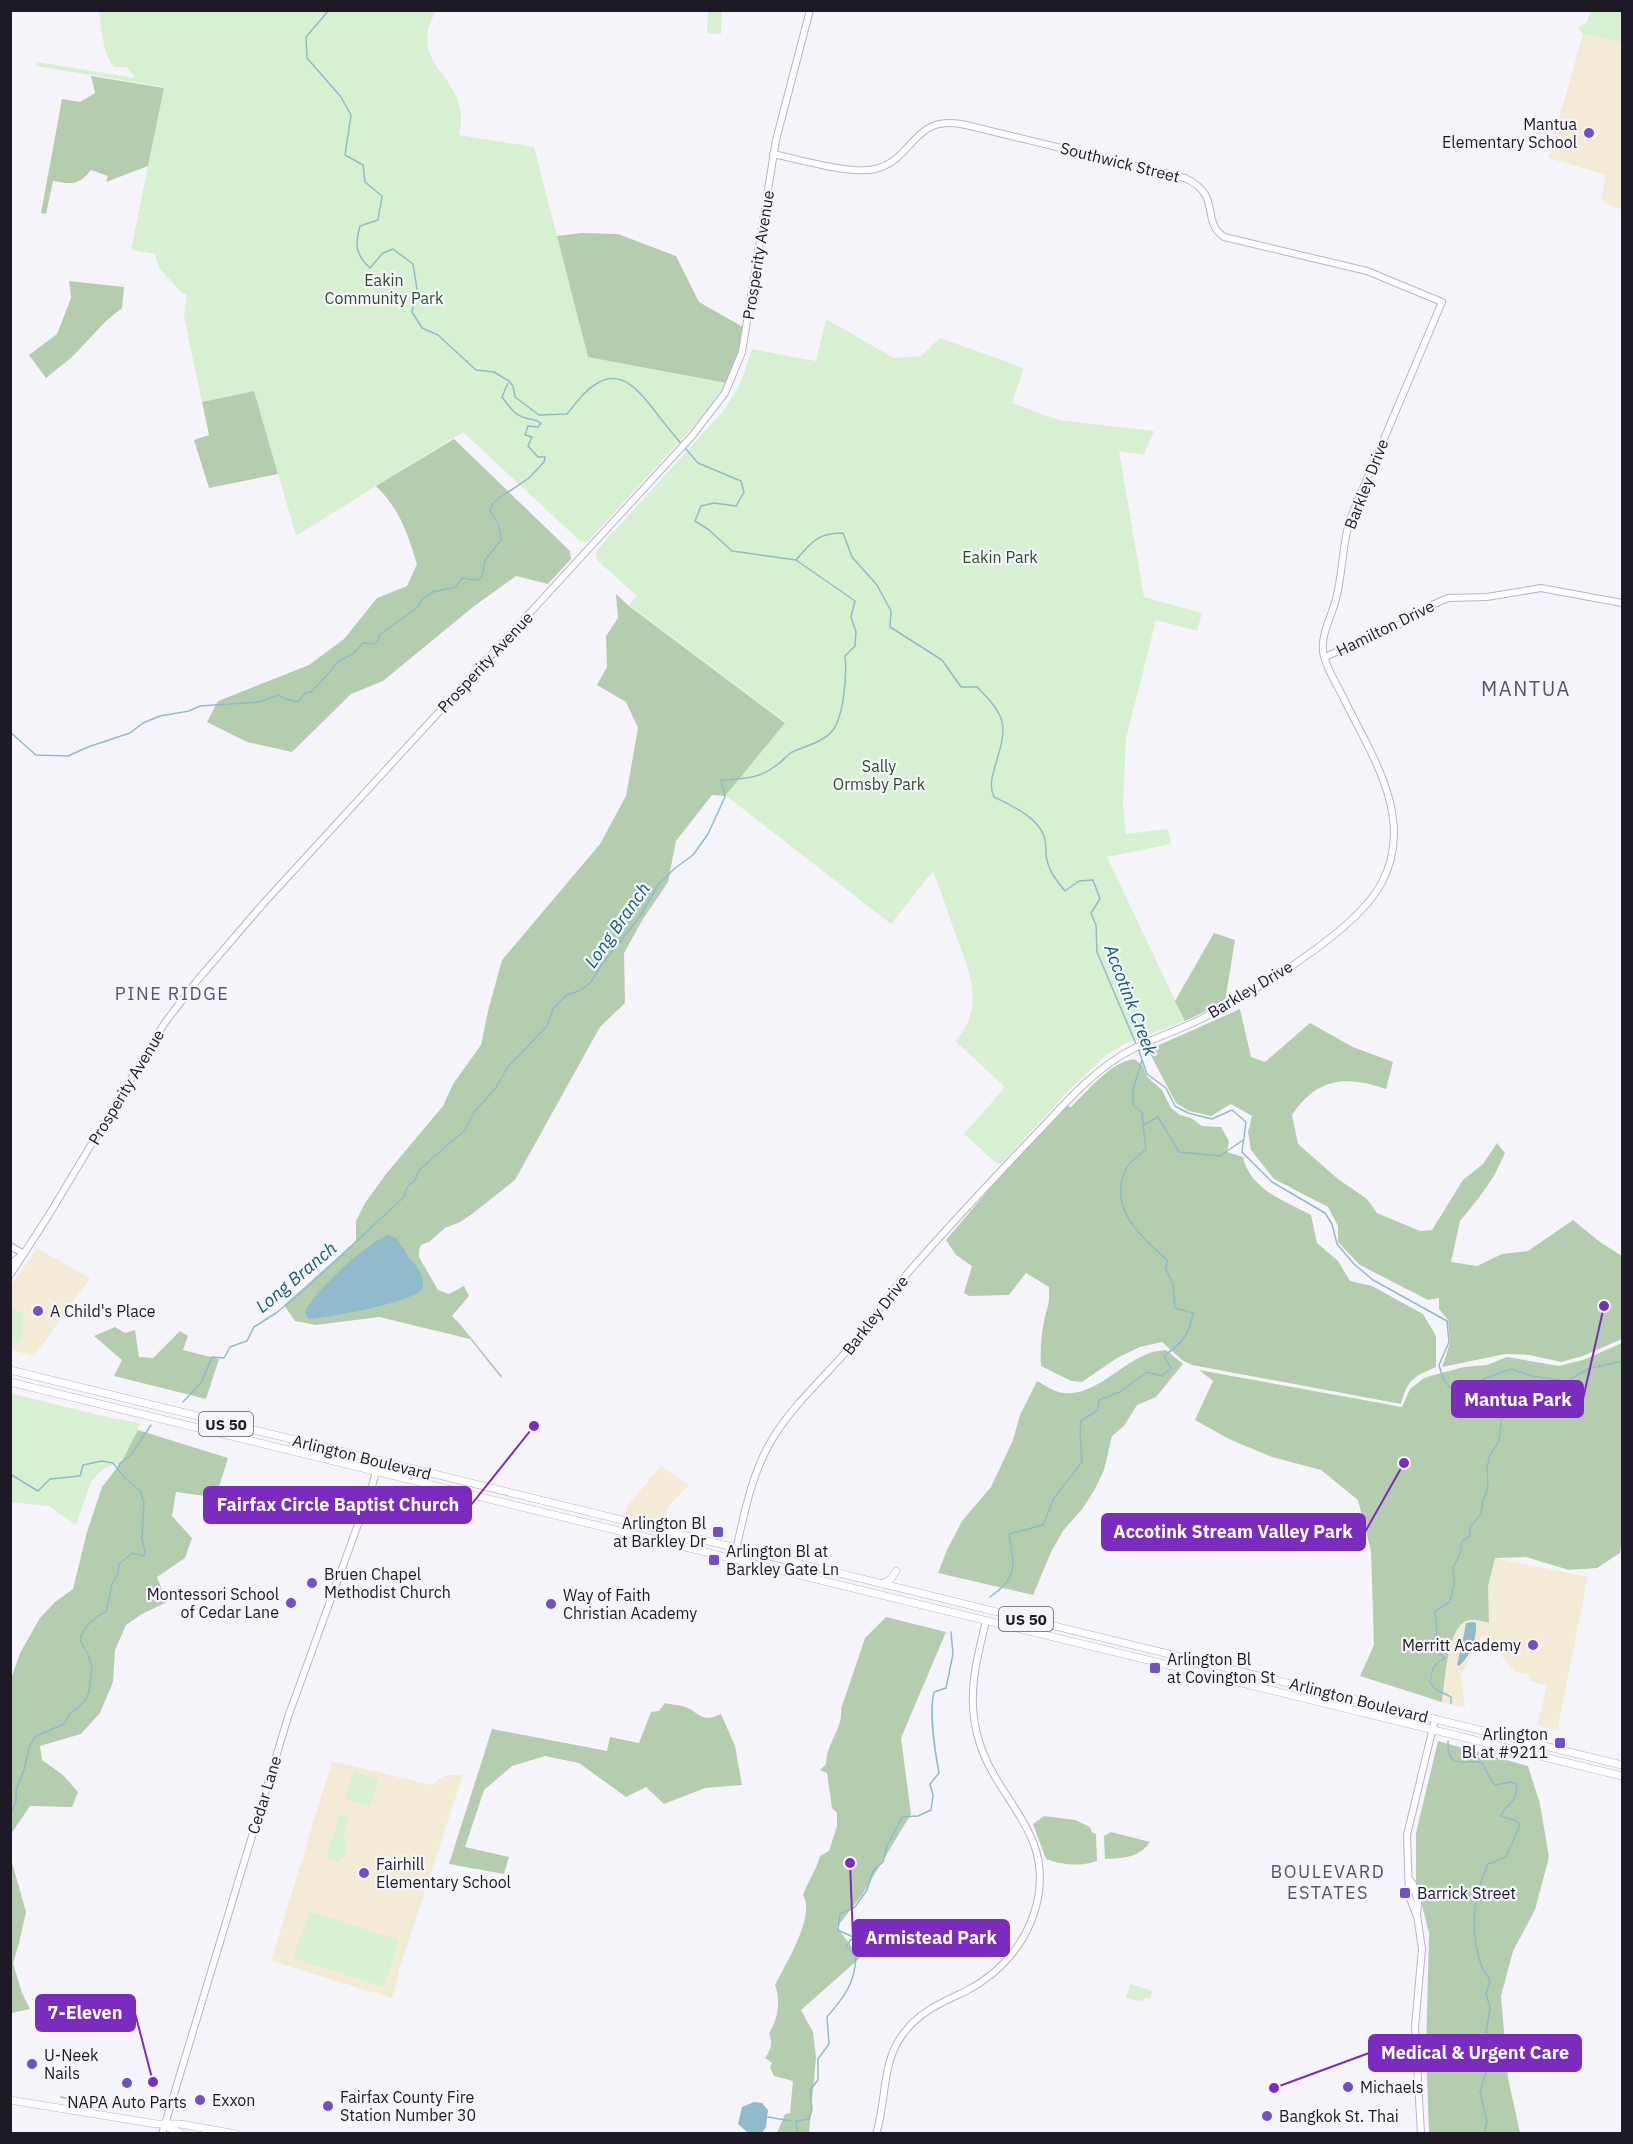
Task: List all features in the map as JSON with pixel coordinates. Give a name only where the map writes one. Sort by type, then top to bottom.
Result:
[{"type":"main road","name":"Arlington Boulevard","points":[[10,1370],[1623,1765]]},
{"type":"main road","name":"Arlington Boulevard","points":[[10,1382],[1623,1776]]},
{"type":"main road","points":[[882,1584],[891,1579],[896,1570]]},
{"type":"main road","points":[[10,2100],[164,2125],[180,2124],[236,2133]]},
{"type":"main road","points":[[164,2125],[182,2133]]},
{"type":"street","name":"Prosperity Avenue","points":[[10,1275],[48,1218],[155,1036],[195,982],[300,863],[692,436],[725,393],[736,372],[742,352],[773,154],[810,10]]},
{"type":"street","name":"Southwick Street","points":[[773,154],[866,171],[890,163],[921,133],[934,125],[948,122],[966,125],[1183,177],[1204,191],[1216,229],[1224,237],[1367,271],[1442,302]]},
{"type":"street","name":"Barkley Drive","points":[[734,1559],[758,1467],[786,1420],[854,1343],[906,1275],[997,1176],[1102,1069],[1126,1053],[1199,1020],[1240,998],[1288,968],[1350,922],[1372,899],[1384,879],[1395,837],[1391,800],[1325,657],[1323,643],[1336,598],[1350,519],[1442,302]]},
{"type":"street","name":"Hamilton Drive","points":[[1325,657],[1405,622],[1448,598],[1487,597],[1541,588],[1623,603]]},
{"type":"street","points":[[10,1246],[24,1254]]},
{"type":"street","name":"Prosperity Avenue","points":[[10,1264],[24,1254]]},
{"type":"street","name":"Cedar Lane","points":[[162,2133],[288,1717],[379,1461]]},
{"type":"street","points":[[876,2133],[887,2069],[893,2051],[903,2034],[924,2012],[997,1971],[1012,1955],[1025,1935],[1038,1898],[1041,1875],[1034,1840],[992,1773],[982,1752],[974,1720],[973,1678],[986,1621]]},
{"type":"street","points":[[1422,2131],[1415,2027],[1422,1949],[1417,1915],[1409,1896],[1407,1849],[1410,1821],[1435,1719]]},
{"type":"shaded area","name":"Mantua Elementary School","points":[[1583,34],[1622,43],[1622,209],[1601,201],[1606,175],[1548,158]]},
{"type":"shaded area","name":"A Child's Place","points":[[37,1248],[90,1278],[34,1356],[11,1350],[11,1285]]},
{"type":"shaded area","points":[[661,1466],[689,1485],[667,1508],[663,1522],[660,1525],[624,1515],[628,1505]]},
{"type":"shaded area","name":"Merritt Academy","points":[[1481,1555],[1588,1577],[1557,1730],[1537,1725],[1547,1685],[1529,1681],[1530,1675],[1515,1672],[1487,1638],[1481,1636],[1461,1676],[1465,1708],[1432,1700]]},
{"type":"shaded area","name":"Fairhill Elementary School","points":[[332,1761],[432,1785],[447,1775],[463,1775],[398,1973],[392,1998],[271,1961]]},
{"type":"green space","name":"Eakin Community Park","points":[[99,11],[436,11],[429,29],[427,43],[430,55],[458,101],[461,118],[459,135],[534,147],[588,356],[727,382],[706,413],[586,543],[580,541],[463,432],[296,536],[254,391],[202,402],[184,317],[187,294],[182,293],[159,268],[155,254],[131,250],[164,87],[36,66],[37,62],[135,78],[127,67],[114,67],[110,61],[103,40]]},
{"type":"green space","points":[[708,11],[722,11],[721,34],[707,33]]},
{"type":"green space","points":[[1590,11],[1622,11],[1622,43],[1583,34],[1578,28],[1587,22]]},
{"type":"green space","points":[[91,76],[164,88],[148,166],[106,182],[108,176],[91,170],[83,179],[74,183],[53,181],[46,214],[41,213],[62,99],[80,102],[95,93]]},
{"type":"green space","points":[[582,233],[618,234],[676,256],[699,302],[743,327],[740,348],[727,383],[588,357],[557,236]]},
{"type":"green space","points":[[69,281],[124,287],[122,308],[106,321],[72,357],[46,378],[29,355],[57,334],[71,298]]},
{"type":"green space","points":[[826,319],[894,358],[921,356],[940,338],[1024,368],[1012,403],[1059,420],[1154,431],[1144,455],[1119,451],[1144,597],[1202,613],[1197,631],[1156,620],[1126,739],[1123,803],[1126,834],[1168,829],[1171,844],[1107,857],[1185,1021],[1124,1044],[1104,1057],[1067,1092],[1001,1164],[995,1162],[964,1134],[1005,1087],[955,1041],[965,1028],[970,1015],[973,1001],[972,988],[970,975],[933,871],[891,924],[725,795],[785,722],[629,605],[637,596],[598,561],[596,555],[597,550],[724,410],[741,382],[752,349],[816,361]]},
{"type":"green space","points":[[254,391],[278,474],[209,488],[194,440],[209,435],[202,402]]},
{"type":"green space","points":[[454,439],[570,551],[571,559],[548,584],[516,576],[473,607],[383,681],[351,694],[292,752],[247,742],[207,722],[218,701],[309,665],[344,639],[377,598],[407,586],[417,564],[402,522],[376,486]]},
{"type":"green space","points":[[616,594],[785,723],[725,796],[712,795],[676,841],[668,882],[624,953],[625,1003],[600,1027],[515,1180],[472,1214],[445,1228],[429,1242],[421,1245],[419,1257],[438,1290],[449,1294],[464,1286],[469,1296],[452,1316],[502,1376],[501,1378],[470,1339],[379,1317],[316,1325],[295,1321],[284,1305],[356,1241],[356,1221],[365,1203],[386,1174],[443,1106],[453,1084],[481,1045],[502,960],[600,844],[626,796],[638,728],[626,702],[597,685],[607,667],[606,636],[618,618]]},
{"type":"green space","points":[[1214,933],[1235,940],[1225,1002],[1185,1021],[1175,1001]]},
{"type":"green space","points":[[1240,1009],[1251,1057],[1265,1062],[1310,1023],[1353,1047],[1393,1062],[1386,1089],[1358,1082],[1333,1083],[1311,1093],[1292,1115],[1298,1144],[1338,1179],[1367,1199],[1377,1213],[1420,1231],[1432,1230],[1463,1180],[1483,1164],[1497,1143],[1505,1153],[1494,1176],[1460,1221],[1451,1262],[1477,1266],[1502,1254],[1528,1251],[1573,1220],[1622,1256],[1622,1339],[1583,1356],[1561,1362],[1530,1355],[1505,1354],[1442,1367],[1450,1343],[1448,1320],[1439,1309],[1439,1298],[1428,1300],[1360,1265],[1338,1242],[1338,1226],[1328,1207],[1274,1179],[1251,1150],[1248,1132],[1252,1116],[1231,1104],[1211,1116],[1189,1111],[1176,1103],[1148,1050]]},
{"type":"green space","points":[[1134,1059],[1143,1066],[1147,1077],[1162,1090],[1171,1108],[1202,1126],[1221,1127],[1229,1141],[1227,1152],[1243,1157],[1247,1168],[1260,1186],[1279,1199],[1311,1215],[1317,1243],[1338,1261],[1350,1281],[1372,1286],[1423,1314],[1436,1336],[1436,1367],[1412,1380],[1401,1404],[1192,1365],[1182,1360],[1162,1342],[1140,1347],[1117,1358],[1082,1382],[1071,1381],[1041,1366],[1041,1338],[1049,1302],[1049,1287],[1026,1273],[1009,1295],[969,1296],[964,1293],[972,1266],[956,1255],[946,1240],[1002,1174],[1066,1106],[1071,1107],[1108,1071]]},
{"type":"green space","points":[[11,1307],[23,1316],[22,1336],[18,1345],[11,1341]]},
{"type":"green space","points":[[115,1327],[125,1333],[135,1330],[139,1357],[153,1358],[180,1331],[188,1336],[183,1350],[219,1359],[206,1399],[114,1376],[122,1360],[94,1336]]},
{"type":"green space","points":[[1622,1343],[1622,1541],[1620,1553],[1597,1568],[1569,1570],[1526,1557],[1495,1558],[1488,1586],[1489,1623],[1470,1620],[1462,1623],[1456,1631],[1448,1655],[1442,1702],[1360,1676],[1374,1645],[1371,1551],[1358,1500],[1321,1470],[1272,1457],[1229,1439],[1195,1420],[1213,1381],[1199,1370],[1402,1407],[1410,1389],[1424,1378],[1434,1375],[1464,1367],[1487,1365],[1507,1357],[1559,1366],[1583,1360]]},
{"type":"green space","points":[[1166,1350],[1183,1364],[1156,1397],[1137,1405],[1124,1426],[1112,1436],[1104,1470],[1095,1489],[1083,1508],[1063,1531],[1051,1552],[1033,1595],[938,1573],[962,1521],[991,1487],[1013,1440],[1020,1415],[1037,1381],[1053,1390],[1075,1393],[1096,1385],[1147,1354]]},
{"type":"green space","points":[[10,1393],[140,1423],[131,1447],[122,1461],[102,1470],[91,1482],[76,1525],[49,1506],[11,1502]]},
{"type":"green space","points":[[138,1430],[228,1458],[220,1484],[213,1497],[176,1492],[172,1516],[192,1538],[185,1558],[157,1577],[167,1602],[126,1625],[115,1650],[113,1682],[100,1713],[81,1734],[40,1746],[42,1760],[63,1775],[78,1792],[72,1807],[30,1806],[11,1834],[11,1679],[20,1653],[40,1618],[55,1602],[73,1589],[87,1532],[102,1487],[122,1461]]},
{"type":"green space","points":[[886,1617],[946,1632],[901,1738],[911,1814],[862,1895],[837,1927],[860,1958],[801,2010],[813,2032],[816,2058],[809,2133],[777,2133],[785,2114],[790,2113],[793,2081],[774,2076],[770,2067],[772,2063],[765,2058],[771,2046],[769,2033],[778,2010],[775,1985],[798,1940],[806,1915],[803,1895],[820,1856],[829,1851],[837,1826],[837,1813],[832,1808],[827,1773],[820,1770],[826,1764],[840,1723],[841,1709],[865,1638]]},
{"type":"green space","points":[[665,1703],[687,1708],[704,1718],[721,1714],[735,1746],[742,1785],[705,1788],[664,1804],[646,1787],[626,1797],[579,1763],[545,1756],[512,1766],[484,1790],[465,1847],[509,1857],[504,1874],[449,1864],[492,1729],[607,1751],[610,1737],[639,1743],[651,1712],[659,1711]]},
{"type":"green space","points":[[1438,1741],[1528,1766],[1540,1804],[1549,1857],[1535,1910],[1513,1951],[1501,1996],[1508,2078],[1520,2133],[1429,2133],[1426,2051],[1429,1933],[1416,1881],[1416,1833]]},
{"type":"green space","points":[[354,1772],[379,1779],[370,1807],[345,1799]]},
{"type":"green space","points":[[340,1815],[349,1818],[344,1831],[346,1848],[338,1862],[326,1857]]},
{"type":"green space","points":[[1044,1816],[1075,1820],[1090,1827],[1096,1834],[1097,1861],[1071,1865],[1046,1859],[1033,1824]]},
{"type":"green space","points":[[1111,1832],[1150,1842],[1136,1854],[1105,1859],[1104,1836]]},
{"type":"green space","points":[[11,1859],[26,1912],[13,1963],[22,1993],[30,2009],[11,2013]]},
{"type":"green space","points":[[309,1911],[399,1940],[384,1987],[293,1958]]},
{"type":"green space","points":[[1130,1984],[1153,1991],[1150,1999],[1144,1998],[1143,2002],[1126,1998]]},
{"type":"water","points":[[387,1235],[397,1240],[422,1276],[421,1290],[415,1295],[369,1309],[319,1318],[307,1317],[305,1311],[330,1280],[366,1248]]},
{"type":"water","points":[[1466,1623],[1476,1623],[1474,1641],[1467,1657],[1459,1666],[1457,1665]]},
{"type":"water","points":[[754,2102],[762,2103],[768,2110],[766,2127],[762,2133],[748,2133],[738,2124],[742,2107]]},
{"type":"waterway","name":"Accotink Creek","points":[[329,10],[306,37],[307,58],[341,97],[351,115],[345,155],[363,165],[365,182],[382,196],[378,220],[360,226],[358,232],[359,253],[365,263],[370,268],[383,253],[393,249],[413,264],[417,289],[412,312],[422,328],[438,335],[476,370],[494,372],[509,381],[513,386],[515,397],[539,415],[567,414],[596,384],[607,379],[616,379],[634,387],[682,445]]},
{"type":"waterway","points":[[10,732],[36,755],[68,756],[130,733],[143,723],[160,716],[189,711],[200,706],[259,702],[278,695],[298,702],[305,693],[311,692],[337,662],[354,653],[363,643],[374,644],[379,640],[379,635],[418,607],[422,599],[433,592],[456,587],[462,578],[477,580],[482,577],[485,560],[501,540],[499,526],[490,510],[493,503],[529,478],[544,462],[545,457],[538,457],[528,446],[532,437],[525,435],[528,426],[538,427],[541,423],[522,417],[509,407],[502,397],[508,383]]},
{"type":"waterway","name":"Accotink Creek","points":[[685,448],[698,463],[741,481],[744,492],[736,506],[714,503],[701,506],[695,521],[709,530],[732,551],[796,560],[816,539],[834,533],[843,533],[852,557],[877,585],[891,611],[890,627],[942,660],[961,687],[977,687],[994,706],[1002,722],[1003,731],[992,782],[994,797],[1023,812],[1040,829],[1045,838],[1049,865],[1065,891],[1079,881],[1093,880],[1100,899],[1091,913],[1096,925],[1097,952],[1136,1044]]},
{"type":"waterway","name":"Long Branch","points":[[183,1402],[201,1383],[212,1357],[224,1358],[230,1347],[247,1341],[254,1327],[276,1313],[304,1290],[404,1197],[407,1187],[415,1180],[419,1170],[465,1130],[474,1112],[495,1089],[507,1068],[547,1026],[553,1009],[567,995],[581,990],[591,982],[640,916],[658,885],[693,855],[708,834],[725,797],[721,780],[749,778],[762,774],[792,752],[820,741],[833,730],[842,705],[846,673],[845,656],[855,646],[856,632],[851,617],[855,601],[796,560]]},
{"type":"waterway","name":"Accotink Creek","points":[[1138,1048],[1147,1074],[1166,1088],[1175,1106],[1188,1113],[1212,1119],[1232,1110],[1246,1122],[1242,1152],[1272,1182],[1325,1213],[1332,1224],[1337,1244],[1354,1264],[1373,1280],[1447,1321],[1449,1342],[1439,1365],[1443,1379],[1455,1393],[1488,1377],[1512,1369],[1532,1376],[1567,1381],[1588,1369],[1622,1361]]},
{"type":"waterway","points":[[1142,1060],[1133,1089],[1133,1105],[1142,1112],[1143,1124]]},
{"type":"waterway","points":[[990,1597],[1010,1577],[1013,1563],[1009,1534],[1043,1525],[1054,1498],[1082,1462],[1081,1421],[1098,1410],[1099,1400],[1120,1392],[1147,1372],[1162,1376],[1171,1368],[1164,1356],[1180,1343],[1189,1328],[1193,1313],[1175,1308],[1173,1284],[1166,1269],[1167,1260],[1130,1220],[1121,1196],[1121,1183],[1126,1169],[1146,1149],[1143,1125],[1158,1117],[1179,1152],[1220,1156],[1243,1140]]},
{"type":"waterway","points":[[1451,1703],[1451,1697],[1434,1688],[1430,1682],[1434,1668],[1445,1658],[1432,1646],[1437,1633],[1435,1611],[1450,1602],[1454,1583],[1453,1567],[1460,1554],[1462,1541],[1470,1536],[1470,1527],[1481,1514],[1488,1488],[1487,1467],[1490,1455],[1499,1441],[1502,1414],[1514,1407],[1515,1402],[1502,1388],[1482,1381]]},
{"type":"waterway","points":[[119,1467],[119,1464],[131,1455],[151,1425]]},
{"type":"waterway","name":"Long Branch","points":[[10,1474],[38,1491],[50,1479],[80,1476],[83,1465],[102,1461],[113,1463],[140,1491],[144,1502],[142,1539],[145,1551],[144,1556],[132,1553],[119,1564],[106,1612],[90,1623],[84,1631],[80,1640],[92,1667],[89,1692],[85,1701],[69,1715],[64,1724],[36,1736],[30,1745],[10,1816]]},
{"type":"waterway","points":[[798,2134],[796,2121],[809,2119],[812,2110],[810,2090],[818,2080],[818,2059],[829,2044],[827,2017],[848,1990],[855,1966],[856,1956],[846,1946],[853,1937],[838,1930],[840,1914],[855,1907],[867,1890],[873,1871],[883,1862],[887,1846],[902,1817],[918,1816],[931,1810],[933,1795],[930,1784],[939,1773],[933,1732],[933,1700],[934,1692],[946,1688],[953,1654],[951,1632]]},
{"type":"waterway","points":[[1448,1741],[1448,1751],[1454,1760],[1482,1763],[1495,1785],[1511,1782],[1517,1784],[1515,1797],[1501,1816],[1516,1821],[1520,1825],[1506,1857],[1488,1864],[1476,1901],[1475,1939],[1482,1967],[1490,1981],[1486,1994],[1490,2008],[1483,2053],[1487,2068],[1480,2092],[1487,2122],[1484,2134]]},
{"type":"waterway","points":[[61,2097],[78,2101]]},
{"type":"waterway","points":[[768,2117],[791,2121]]},
{"type":"place","name":"Mantua Elementary School","points":[[1589,133]]},
{"type":"place","name":"Mantua Park","points":[[1604,1306]]},
{"type":"place","name":"A Child's Place","points":[[38,1311]]},
{"type":"place","name":"Fairfax Circle Baptist Church","points":[[534,1426]]},
{"type":"place","name":"Accotink Stream Valley Park","points":[[1404,1463]]},
{"type":"place","name":"Arlington Bl at Barkley Dr","points":[[718,1532]]},
{"type":"place","name":"Arlington Bl at Barkley Gate Ln","points":[[714,1560]]},
{"type":"place","name":"Bruen Chapel Methodist Church","points":[[312,1583]]},
{"type":"place","name":"Montessori School of Cedar Lane","points":[[291,1603]]},
{"type":"place","name":"Way of Faith Christian Academy","points":[[551,1604]]},
{"type":"place","name":"Merritt Academy","points":[[1533,1645]]},
{"type":"place","name":"Arlington Bl at Covington St","points":[[1155,1668]]},
{"type":"place","name":"Arlington Bl at #9211","points":[[1560,1743]]},
{"type":"place","name":"Armistead Park","points":[[850,1863]]},
{"type":"place","name":"Fairhill Elementary School","points":[[364,1873]]},
{"type":"place","name":"Barrick Street","points":[[1405,1893]]},
{"type":"place","name":"U-Neek Nails","points":[[32,2064]]},
{"type":"place","name":"7-Eleven","points":[[153,2082]]},
{"type":"place","name":"NAPA Auto Parts","points":[[127,2083]]},
{"type":"place","name":"Michaels","points":[[1348,2087]]},
{"type":"place","name":"Medical & Urgent Care","points":[[1274,2088]]},
{"type":"place","name":"Exxon","points":[[200,2100]]},
{"type":"place","name":"Fairfax County Fire Station Number 30","points":[[328,2106]]},
{"type":"place","name":"Bangkok St. Thai","points":[[1267,2116]]},
{"type":"district","name":"MANTUA","points":[[1526,688]]},
{"type":"district","name":"PINE RIDGE","points":[[172,993]]},
{"type":"district","name":"BOULEVARD ESTATES","points":[[1328,1881]]},
{"type":"park label","name":"Eakin Park","points":[[1000,557]]},
{"type":"park label","name":"Sally Ormsby Park","points":[[879,775]]}]
